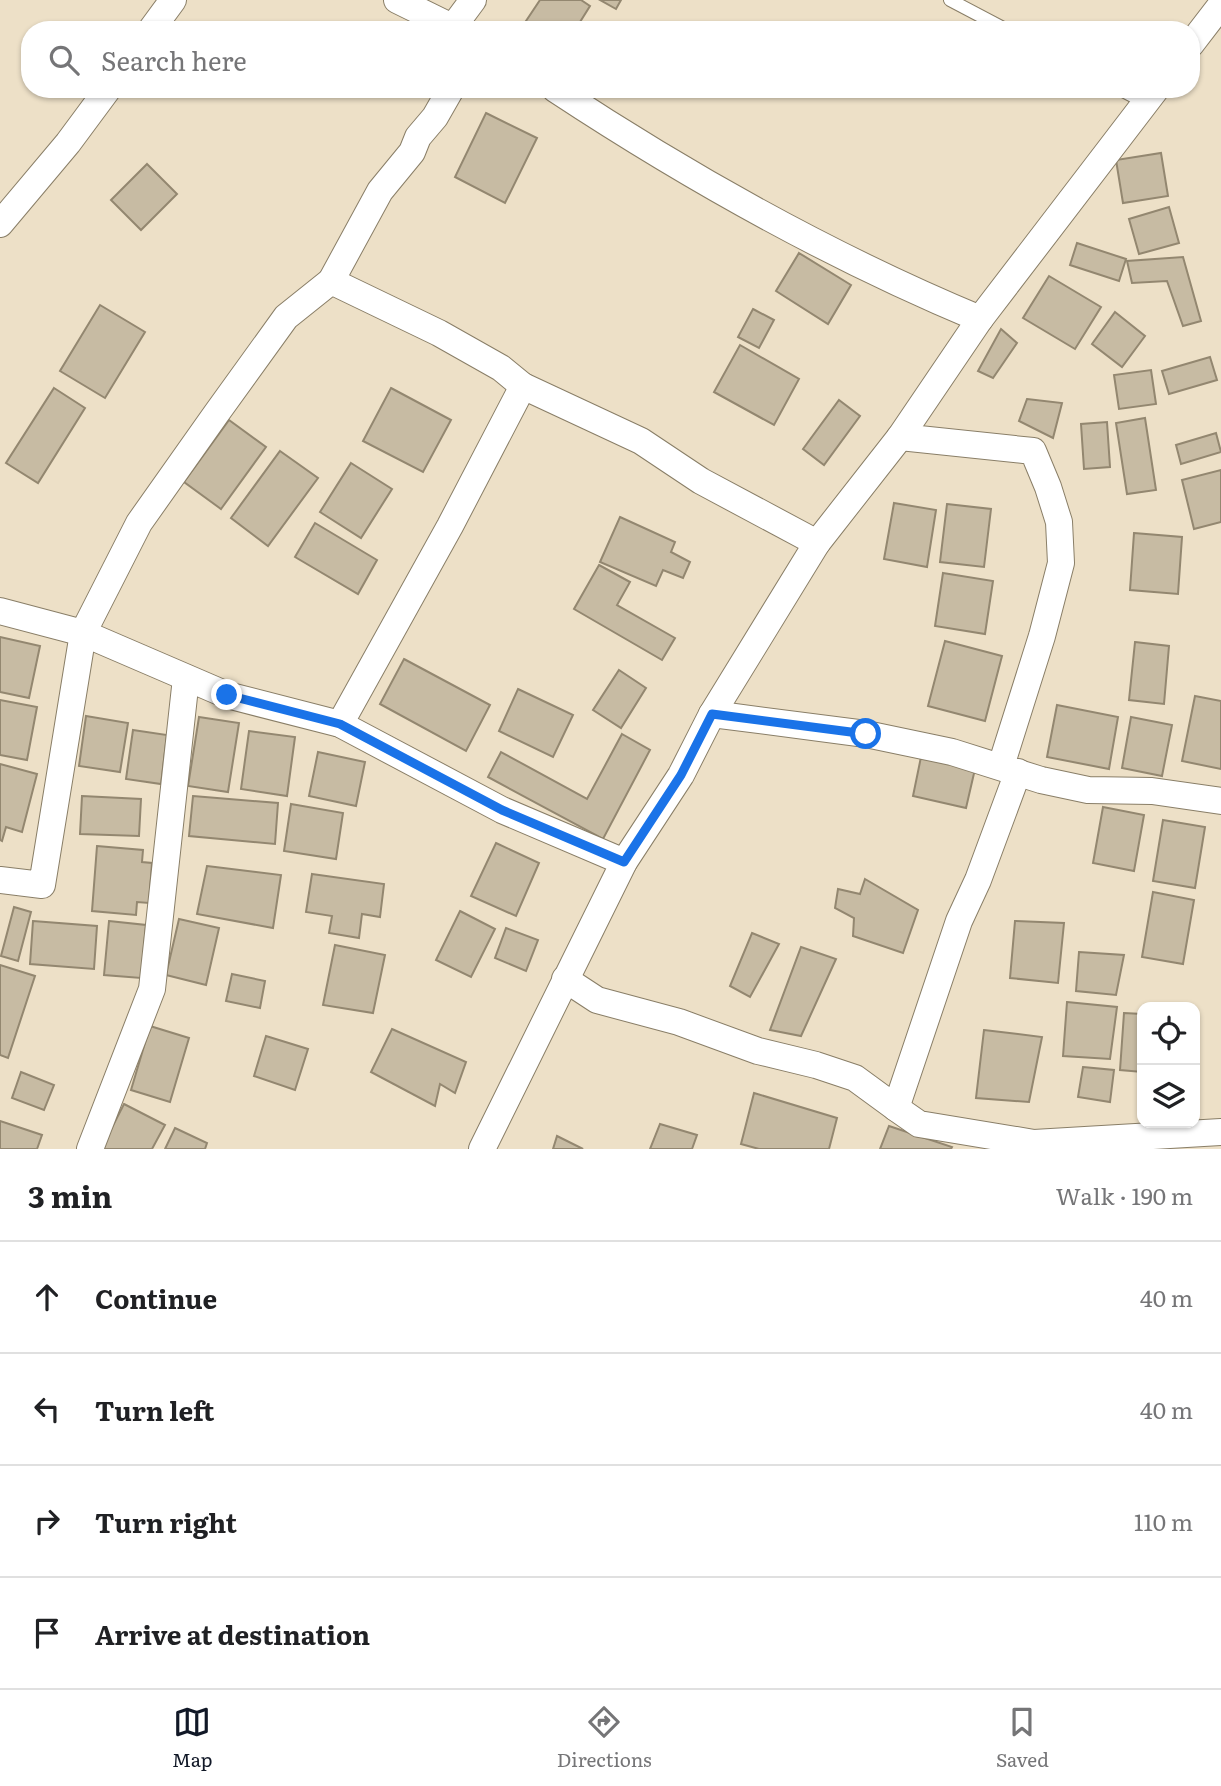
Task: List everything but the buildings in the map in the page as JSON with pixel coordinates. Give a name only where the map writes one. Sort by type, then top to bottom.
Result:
[{"type":"street","points":[[158,21],[173,0]]},
{"type":"street","points":[[397,0],[439,21]]},
{"type":"street","points":[[460,21],[473,0]]},
{"type":"street","points":[[1200,32],[1221,5]]},
{"type":"street","points":[[0,224],[68,143],[101,98]]},
{"type":"street","points":[[0,880],[41,885],[83,633],[139,523],[286,317],[331,281],[380,191],[412,152],[418,137],[435,117],[446,98]]},
{"type":"street","points":[[570,98],[768,219],[980,319]]},
{"type":"street","points":[[482,1149],[624,862],[681,775],[712,714],[817,543],[900,437],[980,319],[1149,98]]},
{"type":"street","points":[[331,281],[439,333],[501,368],[523,386],[641,441],[701,481],[817,543]]},
{"type":"street","points":[[340,724],[450,526],[523,386]]},
{"type":"street","points":[[896,1108],[959,921],[978,880],[1010,769],[1061,563],[1059,522],[1033,451],[900,437]]},
{"type":"street","points":[[0,611],[83,633],[227,695],[340,724],[502,810],[624,862]]},
{"type":"street","points":[[90,1149],[152,989],[186,678]]},
{"type":"street","points":[[712,714],[866,734],[952,752],[1041,780],[1088,790],[1152,791],[1221,801]]},
{"type":"street","points":[[565,979],[597,1000],[679,1022],[758,1051],[855,1078],[919,1125],[1034,1143],[1221,1132]]},
{"type":"lane","points":[[950,0],[990,21]]},
{"type":"route","points":[[227,695],[340,724],[502,810],[624,862],[681,775],[712,714],[866,734]]}]
